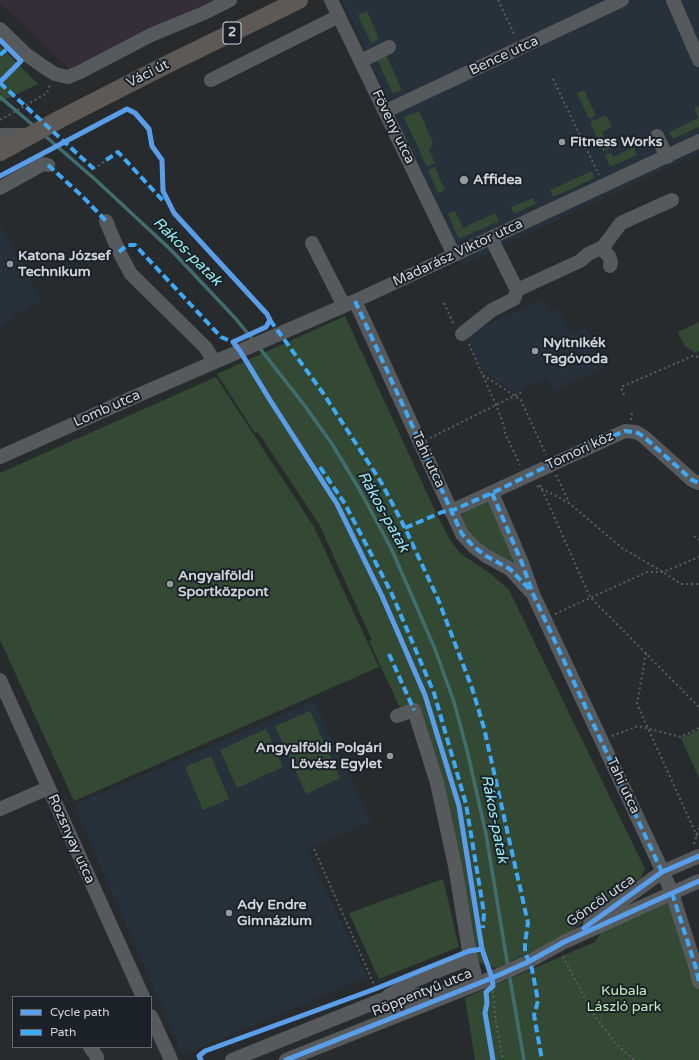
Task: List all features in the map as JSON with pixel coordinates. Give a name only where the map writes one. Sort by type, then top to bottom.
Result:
[{"type":"main road","name":"Váci út","points":[[0,152],[62,118],[299,0]]},
{"type":"street","points":[[0,29],[27,55],[38,63],[55,74],[68,77],[151,35],[198,16],[230,0]]},
{"type":"street","name":"Föveny utca","points":[[331,0],[386,111],[454,255]]},
{"type":"street","name":"Bence utca","points":[[386,111],[622,0]]},
{"type":"street","points":[[673,0],[699,60]]},
{"type":"street","points":[[212,80],[253,63],[339,16]]},
{"type":"street","points":[[361,61],[389,47]]},
{"type":"street","points":[[0,135],[29,135]]},
{"type":"street","points":[[657,136],[667,157]]},
{"type":"street","name":"Madarász Viktor utca","points":[[214,362],[349,303],[699,141]]},
{"type":"street","points":[[0,188],[43,164],[48,165]]},
{"type":"street","points":[[517,290],[580,261],[588,254],[601,248],[621,224],[672,200]]},
{"type":"street","points":[[106,221],[119,252],[131,274],[205,347],[214,362]]},
{"type":"street","points":[[462,334],[492,310],[514,299],[517,290],[491,238]]},
{"type":"street","name":"Tahi utca","points":[[312,243],[349,303],[420,443],[462,534],[473,546],[486,556],[510,570],[534,594]]},
{"type":"street","points":[[601,248],[609,256],[611,262],[610,266]]},
{"type":"street","name":"Lomb utca","points":[[0,457],[214,362]]},
{"type":"street","name":"Tomori köz","points":[[452,511],[519,480],[534,479],[551,465],[625,431],[630,431],[643,436],[692,480],[699,483]]},
{"type":"street","name":"Tahi utca","points":[[492,493],[545,619],[672,893],[699,982]]},
{"type":"street","name":"Rozsnyay utca","points":[[0,680],[143,996]]},
{"type":"street","points":[[397,716],[414,710],[437,783],[455,866],[470,958],[481,988]]},
{"type":"street","points":[[0,809],[48,788]]},
{"type":"street","name":"Göncöl utca","points":[[561,944],[662,872],[696,850]]},
{"type":"street","name":"Göncöl utca","points":[[561,944],[699,881]]},
{"type":"street","name":"Röppentyű utca","points":[[232,1060],[378,995],[397,997],[481,988],[561,944]]},
{"type":"street","points":[[378,995],[470,958]]},
{"type":"street","name":"Röppentyű utca","points":[[286,1060],[459,990]]},
{"type":"street","points":[[152,1018],[171,1060]]},
{"type":"street","points":[[91,1048],[97,1057],[97,1060]]},
{"type":"path","points":[[498,0],[521,48]]},
{"type":"path","points":[[553,79],[604,185]]},
{"type":"path","points":[[0,120],[47,93],[50,81]]},
{"type":"path","points":[[94,168],[106,160]]},
{"type":"path","points":[[444,303],[456,330],[466,338],[496,405],[505,433],[520,466],[515,472],[519,480]]},
{"type":"path","points":[[624,395],[621,387],[693,356],[699,357]]},
{"type":"path","points":[[482,375],[521,400],[569,503]]},
{"type":"path","points":[[420,443],[522,392]]},
{"type":"path","points":[[534,479],[542,489],[590,597],[699,707]]},
{"type":"path","points":[[534,479],[542,489],[569,503],[622,548],[681,584],[699,584]]},
{"type":"path","points":[[694,536],[699,540]]},
{"type":"path","points":[[545,619],[647,572],[663,572],[699,557]]},
{"type":"path","points":[[646,653],[637,704],[697,836]]},
{"type":"path","points":[[602,741],[638,726],[681,737],[699,728]]},
{"type":"path","points":[[696,850],[699,828]]},
{"type":"path","points":[[314,850],[378,995]]},
{"type":"path","points":[[561,944],[592,1012],[616,1044],[634,1060]]},
{"type":"path","points":[[481,988],[492,982],[495,1016],[503,1060]]},
{"type":"path","points":[[378,995],[383,986]]},
{"type":"path","points":[[368,991],[378,995]]},
{"type":"shaded area","points":[[0,0],[213,0],[69,69],[0,2]]},
{"type":"shaded area","points":[[342,0],[699,0],[699,153],[463,265]]},
{"type":"shaded area","name":"Katona József Technikum","points":[[0,226],[42,301],[13,317],[13,320],[0,327]]},
{"type":"shaded area","name":"Nyitnikék Tagóvoda","points":[[543,300],[549,313],[558,309],[570,334],[586,328],[604,368],[553,391],[547,378],[515,393],[483,371],[466,334]]},
{"type":"shaded area","name":"Ady Endre Gimnázium","points":[[314,701],[371,821],[307,850],[367,977],[183,1055],[74,805]]},
{"type":"green space","points":[[367,11],[379,39],[371,43],[358,15]]},
{"type":"green space","points":[[0,46],[38,84],[0,102]]},
{"type":"green space","points":[[386,55],[402,90],[393,94],[377,59]]},
{"type":"green space","points":[[584,90],[596,115],[589,119],[577,93]]},
{"type":"green space","points":[[699,106],[699,127],[673,139],[669,132],[698,118],[694,108]]},
{"type":"green space","points":[[419,111],[433,143],[429,150],[435,163],[427,167],[404,117]]},
{"type":"green space","points":[[606,115],[612,127],[602,132],[610,149],[603,152],[590,122]]},
{"type":"green space","points":[[634,147],[637,155],[610,167],[605,155],[611,153],[613,157]]},
{"type":"green space","points":[[435,167],[445,190],[438,193],[428,170]]},
{"type":"green space","points":[[592,171],[595,178],[553,197],[550,190]]},
{"type":"green space","points":[[533,198],[536,204],[514,214],[511,207]]},
{"type":"green space","points":[[455,211],[463,228],[495,213],[499,221],[459,239],[448,214]]},
{"type":"green space","points":[[345,316],[450,540],[461,554],[491,574],[509,590],[645,869],[641,878],[614,896],[565,937],[496,968],[470,958],[414,710],[403,714],[369,641],[372,640],[319,524],[258,432],[255,433],[217,374]]},
{"type":"green space","points":[[699,322],[699,351],[695,353],[684,345],[678,332]]},
{"type":"green space","name":"Angyalföldi Sportközpont","points":[[216,377],[314,527],[379,667],[74,801],[0,640],[0,473]]},
{"type":"green space","points":[[486,502],[490,503],[518,564],[514,567],[482,546],[470,535],[463,520],[462,516],[464,512]]},
{"type":"green space","points":[[310,711],[340,778],[306,794],[275,726]]},
{"type":"green space","points":[[266,729],[283,767],[237,788],[220,750]]},
{"type":"green space","points":[[699,730],[699,778],[681,738]]},
{"type":"green space","points":[[211,756],[229,799],[203,810],[185,767]]},
{"type":"green space","points":[[443,879],[459,947],[379,979],[349,913]]},
{"type":"green space","name":"Kubala László park","points":[[672,893],[699,982],[699,1060],[475,1060],[465,998],[595,942],[608,922]]},
{"type":"waterway","name":"Rákos-patak","points":[[0,97],[34,126]]},
{"type":"waterway","name":"Rákos-patak","points":[[43,134],[98,182],[171,250],[236,319],[254,341]]},
{"type":"waterway","name":"Rákos-patak","points":[[258,346],[305,406],[332,444],[358,487],[391,548],[435,649],[454,702],[468,754],[486,834],[508,967]]},
{"type":"waterway","name":"Rákos-patak","points":[[509,973],[524,1060]]},
{"type":"marked path","points":[[0,55],[8,48]]},
{"type":"marked path","points":[[0,83],[94,169]]},
{"type":"marked path","points":[[106,160],[118,152],[165,203]]},
{"type":"marked path","points":[[48,165],[82,196],[106,221]]},
{"type":"marked path","points":[[119,252],[127,245],[135,245],[221,337],[233,342]]},
{"type":"marked path","points":[[355,301],[462,534],[473,546],[486,556],[510,569],[531,591]]},
{"type":"marked path","points":[[270,320],[323,393],[381,482],[405,528],[438,599],[472,688],[484,728],[528,923],[525,952],[532,969],[538,1001],[534,1015],[542,1060]]},
{"type":"marked path","points":[[405,528],[442,512],[451,511],[492,493],[593,444],[625,431],[636,432],[643,436],[692,480],[699,483]]},
{"type":"marked path","points":[[320,467],[345,504],[391,592],[434,693],[466,804],[484,913],[483,928]]},
{"type":"marked path","points":[[492,493],[522,563],[533,594],[662,872]]},
{"type":"marked path","points":[[389,654],[414,710]]},
{"type":"marked path","points":[[672,893],[699,982]]},
{"type":"cycle path","points":[[0,40],[21,61],[0,82]]},
{"type":"cycle path","points":[[0,176],[127,109],[135,113],[149,129],[152,146],[162,160],[163,191],[174,213],[267,314],[270,320],[266,327],[233,342],[337,504],[382,596],[425,695],[459,806],[482,949],[492,978],[493,986],[486,992],[487,1003],[485,1013],[493,1060]]},
{"type":"cycle path","points":[[584,928],[662,872],[699,856]]},
{"type":"cycle path","points":[[286,1060],[492,978],[528,962],[564,942],[699,881]]},
{"type":"cycle path","points":[[201,1060],[199,1056],[205,1051],[375,989],[469,951],[482,949]]},
{"type":"place","name":"Fitness Works","points":[[562,142]]},
{"type":"place","name":"Affidea","points":[[464,180]]},
{"type":"place","name":"Katona József Technikum","points":[[10,264]]},
{"type":"place","name":"Nyitnikék Tagóvoda","points":[[535,351]]},
{"type":"place","name":"Angyalföldi Sportközpont","points":[[170,584]]},
{"type":"place","name":"Angyalföldi Polgári Lövész Egylet","points":[[390,756]]},
{"type":"place","name":"Ady Endre Gimnázium","points":[[229,913]]}]
